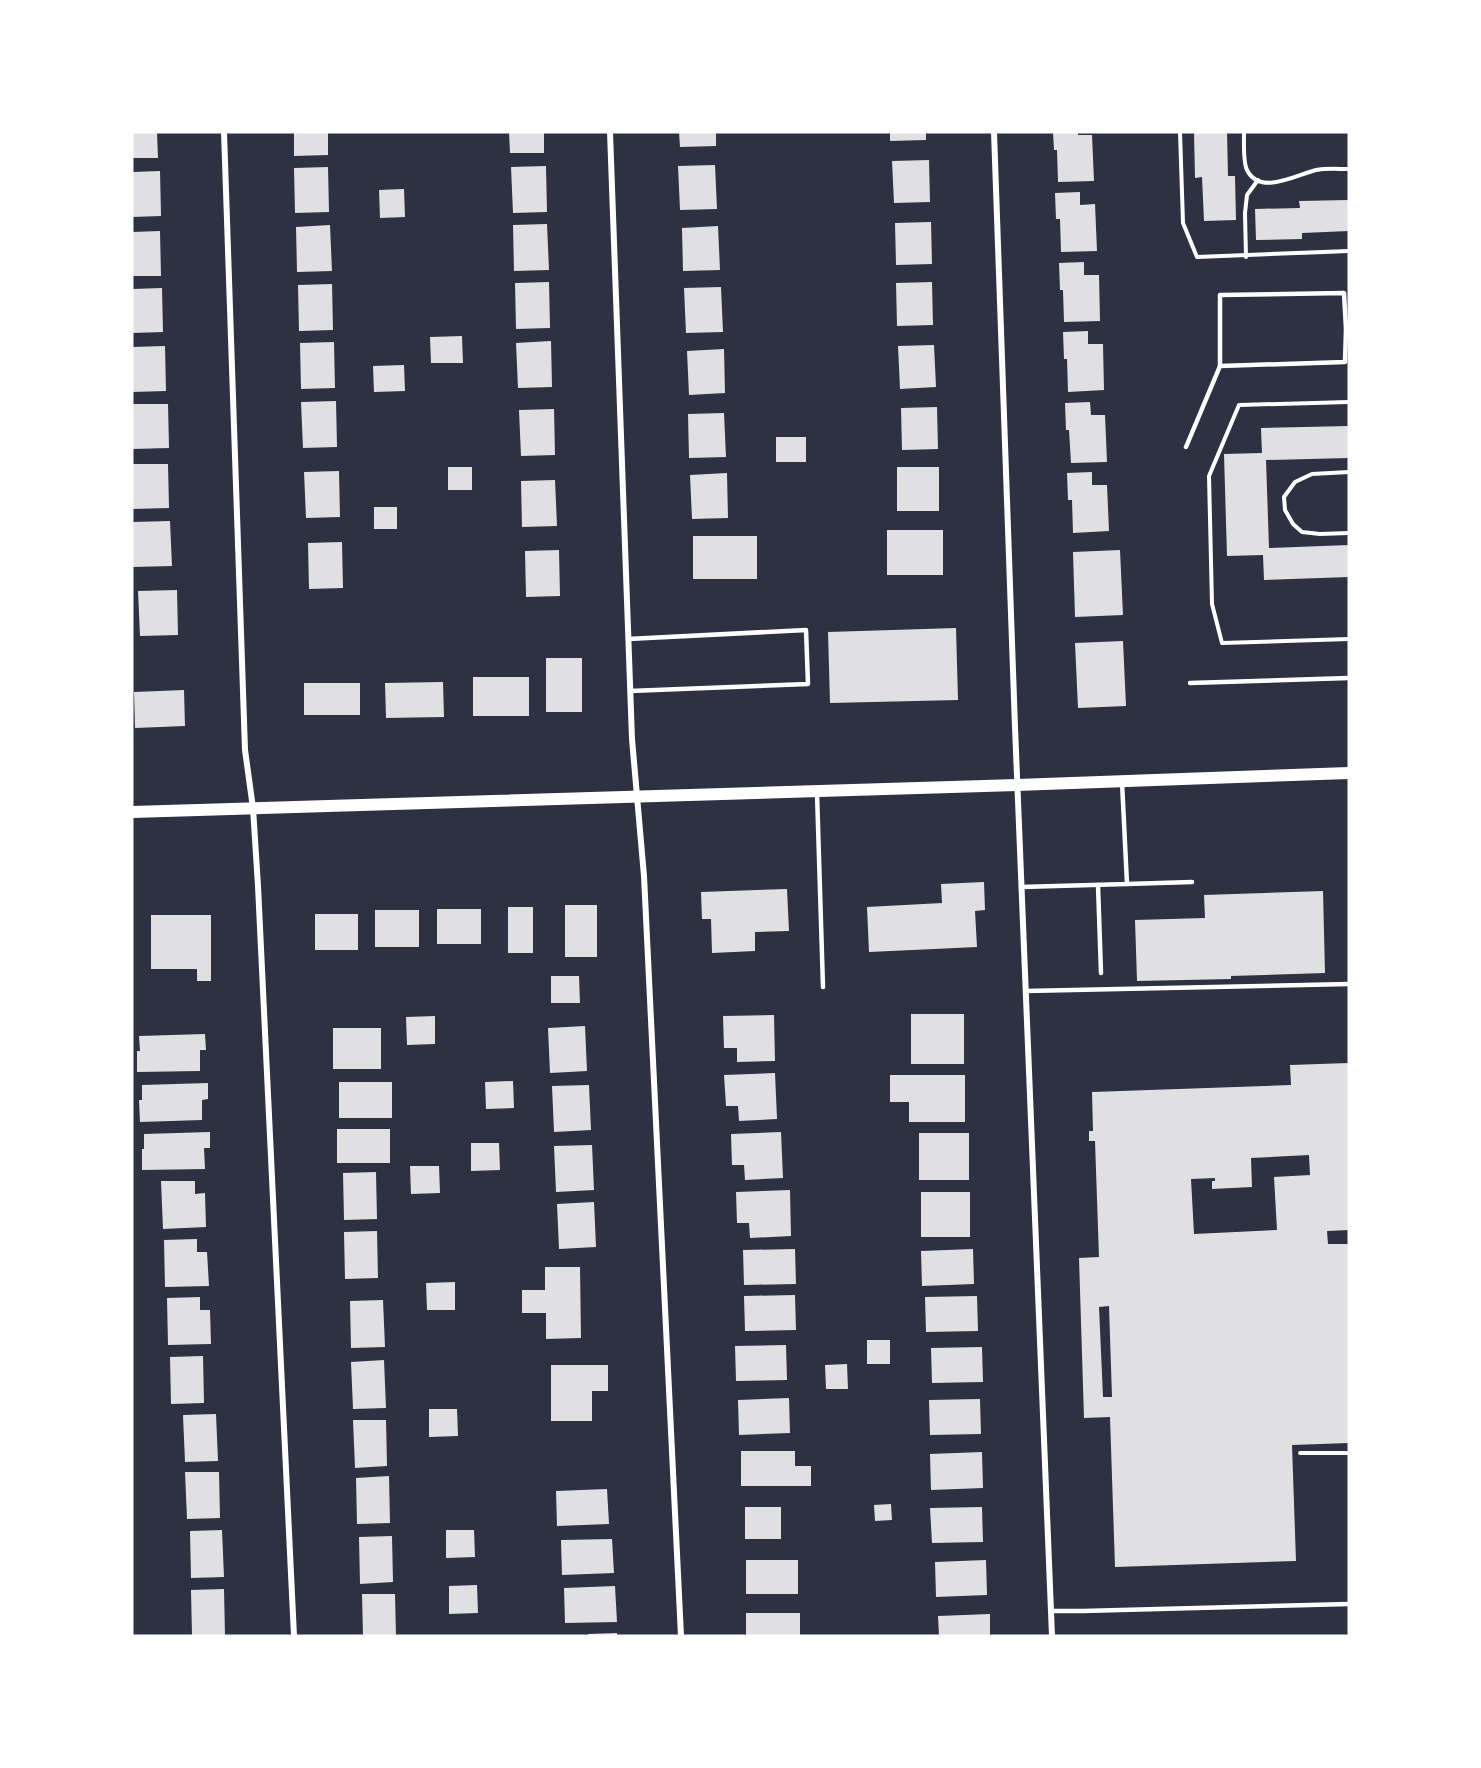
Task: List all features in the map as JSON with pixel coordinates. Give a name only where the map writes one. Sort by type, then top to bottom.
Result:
[{"type":"main road","points":[[132,812],[1349,773]]},
{"type":"street","points":[[224,132],[245,750],[253,808],[294,1636]]},
{"type":"street","points":[[610,132],[632,739],[644,876],[681,1636]]},
{"type":"street","points":[[994,132],[1017,785],[1052,1636]]},
{"type":"lane","points":[[1186,447],[1220,366],[1220,295],[1344,293],[1347,329],[1345,362],[1220,366]]},
{"type":"lane","points":[[628,639],[806,630],[808,684],[630,691]]},
{"type":"lane","points":[[1190,683],[1349,678]]},
{"type":"lane","points":[[1122,781],[1127,884]]},
{"type":"lane","points":[[817,790],[823,987]]},
{"type":"lane","points":[[1022,887],[1192,882]]},
{"type":"lane","points":[[1098,885],[1101,973]]},
{"type":"lane","points":[[1026,991],[1349,984]]},
{"type":"lane","points":[[1052,1611],[1349,1604]]},
{"type":"path","points":[[1180,132],[1183,223],[1197,257],[1349,251]]},
{"type":"path","points":[[1244,132],[1246,168],[1258,180],[1269,183],[1318,170],[1349,169]]},
{"type":"path","points":[[1245,256],[1247,195],[1258,180]]},
{"type":"path","points":[[1349,402],[1239,405],[1209,476],[1212,604],[1222,643],[1349,639]]},
{"type":"path","points":[[1349,472],[1312,474],[1295,482],[1284,497],[1285,510],[1293,524],[1302,532],[1349,533]]},
{"type":"path","points":[[1300,1453],[1349,1453]]},
{"type":"building","points":[[132,132],[157,132],[158,158],[132,158]]},
{"type":"building","points":[[294,132],[328,132],[328,155],[294,156]]},
{"type":"building","points":[[509,132],[544,132],[544,153],[510,153]]},
{"type":"building","points":[[679,132],[716,132],[716,146],[680,147]]},
{"type":"building","points":[[890,132],[926,132],[926,140],[890,141]]},
{"type":"building","points":[[1053,132],[1078,132],[1078,135],[1092,135],[1094,181],[1058,182],[1057,150],[1054,150]]},
{"type":"building","points":[[1194,132],[1227,132],[1228,176],[1235,176],[1236,220],[1204,221],[1202,177],[1195,178]]},
{"type":"building","points":[[929,160],[930,202],[894,203],[892,161]]},
{"type":"building","points":[[715,165],[717,209],[680,210],[678,166]]},
{"type":"building","points":[[546,166],[547,212],[513,213],[511,167]]},
{"type":"building","points":[[328,167],[329,212],[295,213],[294,168]]},
{"type":"building","points":[[160,171],[161,216],[132,217],[132,172]]},
{"type":"building","points":[[404,189],[405,217],[380,218],[379,190]]},
{"type":"building","points":[[1080,192],[1080,205],[1095,204],[1097,251],[1061,252],[1060,219],[1056,219],[1055,193]]},
{"type":"building","points":[[1349,200],[1349,231],[1302,233],[1302,239],[1256,240],[1255,209],[1300,208],[1299,201]]},
{"type":"building","points":[[931,222],[932,264],[896,265],[895,223]]},
{"type":"building","points":[[547,224],[549,270],[514,271],[513,225]]},
{"type":"building","points":[[330,225],[332,271],[297,272],[296,227]]},
{"type":"building","points":[[718,226],[720,270],[683,271],[682,228]]},
{"type":"building","points":[[160,231],[161,276],[132,276],[132,232]]},
{"type":"building","points":[[1084,262],[1084,275],[1099,275],[1100,321],[1064,322],[1059,263]]},
{"type":"building","points":[[549,282],[550,328],[516,329],[515,283]]},
{"type":"building","points":[[932,282],[933,325],[897,326],[896,283]]},
{"type":"building","points":[[332,284],[333,330],[299,331],[298,285]]},
{"type":"building","points":[[721,287],[723,332],[686,333],[684,288]]},
{"type":"building","points":[[162,288],[163,332],[132,333],[132,289]]},
{"type":"building","points":[[1088,331],[1088,344],[1103,344],[1104,390],[1068,392],[1063,332]]},
{"type":"building","points":[[462,336],[463,363],[431,363],[430,337]]},
{"type":"building","points":[[551,341],[552,387],[518,388],[516,343]]},
{"type":"building","points":[[334,342],[335,388],[301,389],[300,343]]},
{"type":"building","points":[[934,345],[936,387],[900,389],[898,346]]},
{"type":"building","points":[[165,346],[166,391],[132,392],[132,347]]},
{"type":"building","points":[[724,349],[725,393],[689,395],[687,351]]},
{"type":"building","points":[[404,365],[405,391],[374,392],[373,366]]},
{"type":"building","points":[[336,401],[337,447],[303,448],[301,402]]},
{"type":"building","points":[[1090,402],[1091,415],[1105,415],[1107,462],[1071,463],[1065,403]]},
{"type":"building","points":[[132,404],[168,404],[169,448],[132,449]]},
{"type":"building","points":[[937,407],[938,449],[902,450],[901,408]]},
{"type":"building","points":[[554,409],[555,455],[521,456],[519,410]]},
{"type":"building","points":[[724,413],[726,457],[689,458],[688,414]]},
{"type":"building","points":[[1349,426],[1349,458],[1266,460],[1269,548],[1349,545],[1349,577],[1264,580],[1263,555],[1227,556],[1224,454],[1262,453],[1261,428]]},
{"type":"building","points":[[776,437],[806,437],[806,462],[776,462]]},
{"type":"building","points":[[132,464],[168,464],[169,508],[132,509]]},
{"type":"building","points":[[448,467],[472,467],[472,490],[448,490]]},
{"type":"building","points":[[897,467],[939,467],[939,511],[897,511]]},
{"type":"building","points":[[339,471],[340,517],[306,518],[304,472]]},
{"type":"building","points":[[1092,472],[1092,485],[1107,485],[1109,531],[1073,533],[1072,500],[1068,500],[1067,473]]},
{"type":"building","points":[[727,473],[728,518],[692,519],[690,475]]},
{"type":"building","points":[[555,480],[557,526],[522,527],[521,481]]},
{"type":"building","points":[[374,507],[397,507],[397,529],[374,529]]},
{"type":"building","points":[[170,521],[172,566],[133,567],[132,522]]},
{"type":"building","points":[[887,530],[943,530],[943,575],[887,575]]},
{"type":"building","points":[[693,536],[757,536],[757,579],[693,579]]},
{"type":"building","points":[[342,542],[343,588],[309,589],[308,543]]},
{"type":"building","points":[[559,550],[560,596],[526,597],[525,551]]},
{"type":"building","points":[[1120,550],[1123,615],[1075,617],[1073,552]]},
{"type":"building","points":[[177,590],[178,635],[140,636],[138,591]]},
{"type":"building","points":[[956,628],[958,700],[830,703],[828,632]]},
{"type":"building","points":[[1123,641],[1126,706],[1078,708],[1075,643]]},
{"type":"building","points":[[546,658],[582,658],[582,712],[546,712]]},
{"type":"building","points":[[473,677],[529,677],[529,716],[473,716]]},
{"type":"building","points":[[443,682],[444,717],[386,718],[385,683]]},
{"type":"building","points":[[304,683],[360,683],[360,715],[304,715]]},
{"type":"building","points":[[184,690],[185,726],[135,728],[134,692]]},
{"type":"building","points":[[984,882],[985,910],[975,911],[977,947],[869,952],[867,907],[942,903],[941,884]]},
{"type":"building","points":[[787,889],[789,931],[755,932],[755,951],[712,953],[711,919],[702,919],[701,892]]},
{"type":"building","points":[[1323,891],[1325,973],[1231,976],[1231,979],[1137,981],[1135,920],[1205,918],[1204,895]]},
{"type":"building","points":[[565,905],[597,905],[597,957],[565,957]]},
{"type":"building","points":[[508,907],[533,907],[533,953],[508,953]]},
{"type":"building","points":[[437,909],[481,909],[481,944],[437,944]]},
{"type":"building","points":[[375,910],[419,910],[419,947],[375,947]]},
{"type":"building","points":[[315,914],[358,914],[358,950],[315,950]]},
{"type":"building","points":[[151,915],[211,915],[211,981],[197,981],[197,969],[151,969]]},
{"type":"building","points":[[551,976],[579,976],[580,1003],[551,1003]]},
{"type":"building","points":[[911,1014],[964,1014],[964,1064],[911,1064]]},
{"type":"building","points":[[774,1015],[775,1061],[737,1062],[737,1048],[724,1048],[723,1016]]},
{"type":"building","points":[[435,1016],[435,1044],[407,1045],[406,1017]]},
{"type":"building","points":[[585,1026],[587,1071],[550,1073],[548,1028]]},
{"type":"building","points":[[333,1028],[381,1028],[381,1069],[333,1069]]},
{"type":"building","points":[[205,1034],[206,1050],[200,1050],[200,1071],[137,1072],[137,1051],[140,1051],[139,1036]]},
{"type":"building","points":[[1349,1063],[1349,1230],[1327,1231],[1328,1244],[1349,1244],[1349,1443],[1292,1445],[1296,1561],[1115,1567],[1110,1417],[1084,1418],[1079,1258],[1099,1257],[1095,1141],[1089,1141],[1089,1131],[1093,1131],[1092,1092],[1291,1085],[1290,1065]],"holes":[[[1309,1155],[1310,1175],[1274,1177],[1277,1230],[1194,1234],[1191,1179],[1215,1178],[1215,1181],[1212,1181],[1212,1189],[1252,1187],[1251,1158]],[[1109,1306],[1112,1397],[1103,1397],[1099,1307]]]},
{"type":"building","points":[[775,1073],[777,1119],[739,1121],[738,1106],[726,1106],[724,1075]]},
{"type":"building","points":[[890,1075],[965,1075],[965,1122],[909,1122],[909,1102],[890,1102]]},
{"type":"building","points":[[513,1081],[514,1108],[486,1109],[485,1082]]},
{"type":"building","points":[[339,1082],[392,1082],[392,1118],[339,1118]]},
{"type":"building","points":[[208,1083],[208,1099],[202,1100],[202,1120],[140,1122],[139,1100],[142,1100],[142,1085]]},
{"type":"building","points":[[589,1085],[591,1130],[554,1132],[552,1086]]},
{"type":"building","points":[[337,1129],[390,1129],[390,1163],[337,1163]]},
{"type":"building","points":[[210,1132],[210,1148],[204,1148],[205,1169],[142,1170],[144,1134]]},
{"type":"building","points":[[781,1132],[783,1178],[745,1180],[744,1165],[732,1165],[731,1134]]},
{"type":"building","points":[[919,1133],[969,1133],[969,1180],[919,1180]]},
{"type":"building","points":[[471,1143],[499,1143],[500,1170],[471,1171]]},
{"type":"building","points":[[592,1145],[594,1190],[556,1192],[554,1146]]},
{"type":"building","points":[[410,1166],[439,1166],[440,1193],[411,1194]]},
{"type":"building","points":[[376,1172],[377,1219],[344,1220],[343,1173]]},
{"type":"building","points":[[161,1181],[195,1181],[195,1194],[205,1193],[206,1227],[163,1229]]},
{"type":"building","points":[[790,1190],[791,1236],[750,1238],[749,1223],[737,1223],[736,1192]]},
{"type":"building","points":[[921,1192],[970,1192],[970,1237],[921,1237]]},
{"type":"building","points":[[594,1202],[596,1247],[559,1249],[557,1204]]},
{"type":"building","points":[[377,1231],[378,1278],[345,1279],[344,1232]]},
{"type":"building","points":[[197,1239],[197,1252],[207,1252],[209,1286],[165,1287],[164,1240]]},
{"type":"building","points":[[795,1249],[796,1284],[744,1285],[743,1250]]},
{"type":"building","points":[[973,1249],[974,1284],[922,1286],[921,1251]]},
{"type":"building","points":[[545,1267],[580,1267],[581,1338],[546,1339],[546,1313],[522,1313],[522,1290],[545,1290]]},
{"type":"building","points":[[455,1282],[455,1310],[427,1310],[426,1283]]},
{"type":"building","points":[[795,1295],[796,1330],[745,1331],[744,1296]]},
{"type":"building","points":[[977,1296],[978,1331],[926,1332],[925,1297]]},
{"type":"building","points":[[200,1297],[200,1310],[210,1310],[211,1344],[168,1345],[167,1298]]},
{"type":"building","points":[[383,1300],[385,1347],[351,1348],[350,1301]]},
{"type":"building","points":[[867,1340],[890,1340],[890,1364],[867,1364]]},
{"type":"building","points":[[786,1345],[787,1380],[736,1381],[735,1346]]},
{"type":"building","points":[[982,1347],[983,1382],[932,1383],[931,1348]]},
{"type":"building","points":[[203,1356],[204,1403],[171,1404],[170,1357]]},
{"type":"building","points":[[384,1360],[386,1408],[353,1409],[351,1362]]},
{"type":"building","points":[[847,1364],[848,1389],[826,1389],[825,1365]]},
{"type":"building","points":[[551,1365],[608,1365],[608,1391],[592,1391],[592,1421],[551,1421]]},
{"type":"building","points":[[789,1398],[790,1433],[739,1435],[738,1400]]},
{"type":"building","points":[[980,1399],[981,1434],[930,1435],[929,1400]]},
{"type":"building","points":[[429,1409],[457,1409],[458,1436],[429,1437]]},
{"type":"building","points":[[216,1414],[218,1461],[185,1462],[183,1415]]},
{"type":"building","points":[[353,1420],[386,1420],[387,1466],[355,1468]]},
{"type":"building","points":[[741,1451],[795,1451],[795,1466],[811,1466],[811,1486],[741,1486]]},
{"type":"building","points":[[982,1452],[983,1488],[931,1490],[930,1454]]},
{"type":"building","points":[[185,1472],[219,1472],[220,1518],[187,1519]]},
{"type":"building","points":[[389,1476],[390,1523],[357,1524],[356,1478]]},
{"type":"building","points":[[607,1489],[609,1524],[557,1526],[556,1491]]},
{"type":"building","points":[[891,1504],[892,1520],[875,1521],[874,1505]]},
{"type":"building","points":[[745,1507],[781,1507],[781,1539],[745,1539]]},
{"type":"building","points":[[982,1507],[983,1542],[932,1543],[930,1508]]},
{"type":"building","points":[[222,1530],[224,1577],[191,1578],[190,1531]]},
{"type":"building","points":[[446,1530],[474,1530],[475,1557],[446,1558]]},
{"type":"building","points":[[392,1536],[393,1582],[360,1584],[359,1537]]},
{"type":"building","points":[[612,1539],[614,1573],[562,1575],[561,1540]]},
{"type":"building","points":[[746,1560],[798,1560],[798,1594],[746,1594]]},
{"type":"building","points":[[986,1560],[987,1595],[936,1597],[935,1562]]},
{"type":"building","points":[[477,1585],[478,1613],[449,1614],[449,1586]]},
{"type":"building","points":[[615,1586],[617,1622],[565,1623],[564,1588]]},
{"type":"building","points":[[224,1589],[225,1636],[192,1636],[191,1590]]},
{"type":"building","points":[[362,1594],[395,1594],[396,1636],[363,1636]]},
{"type":"building","points":[[746,1613],[800,1613],[800,1636],[746,1636]]},
{"type":"building","points":[[990,1614],[990,1636],[939,1636],[938,1616]]},
{"type":"building","points":[[617,1633],[617,1636],[589,1636],[588,1634]]}]
